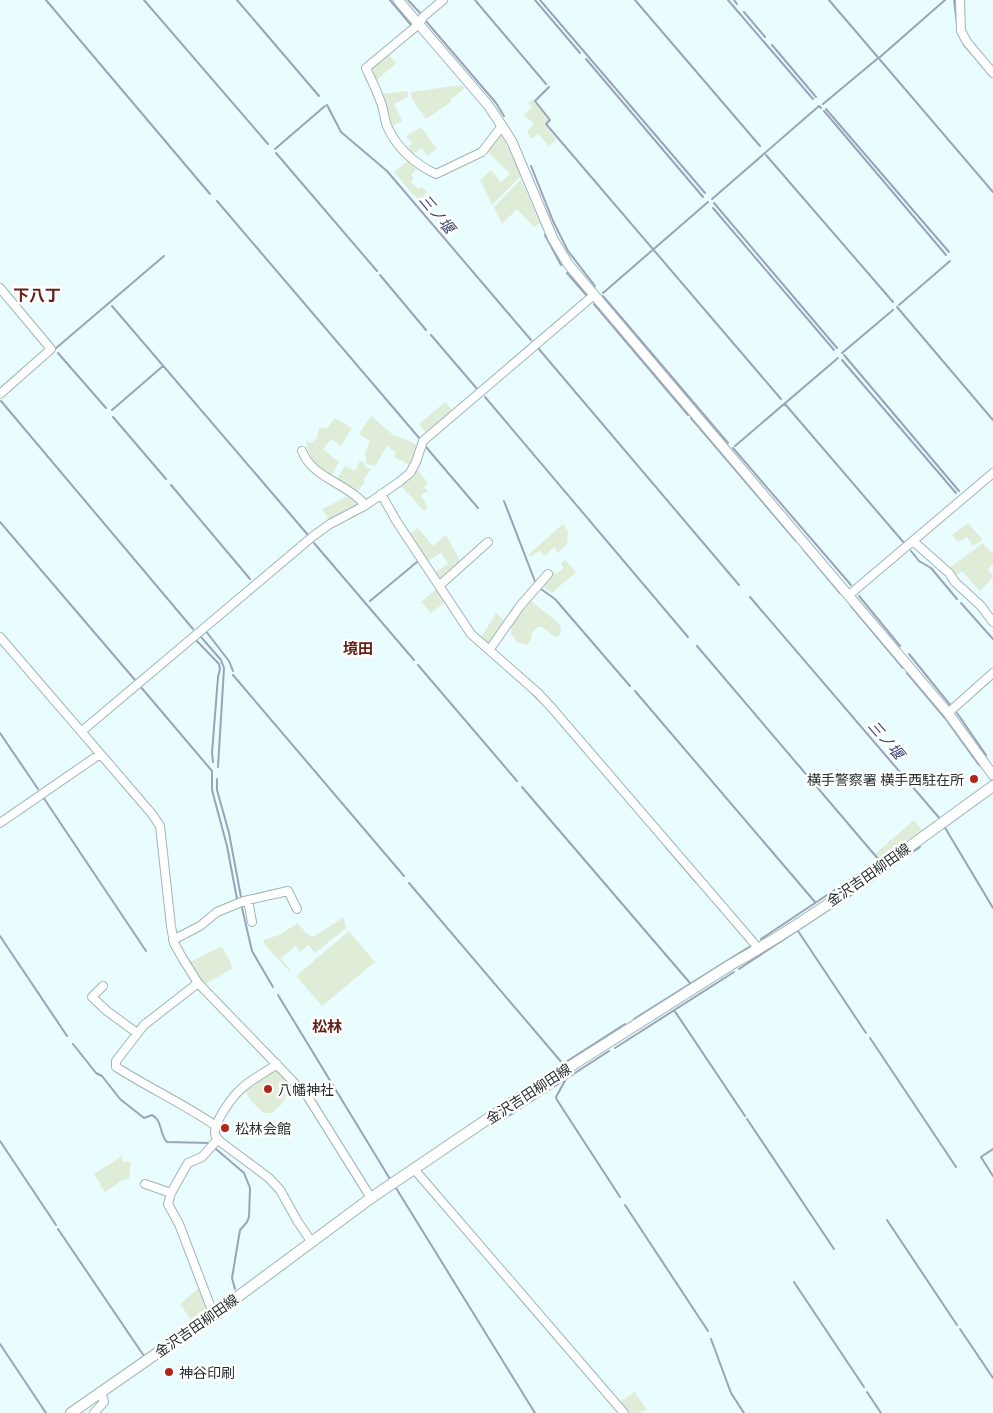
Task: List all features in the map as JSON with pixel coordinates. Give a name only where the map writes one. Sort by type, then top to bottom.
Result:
[{"type":"main road","name":"金沢吉田柳田線","points":[[71,1413],[371,1198],[569,1066],[759,949],[856,884],[993,786]]},
{"type":"street","points":[[398,0],[488,106],[502,126],[512,142],[553,239],[568,264],[948,713],[993,775]]},
{"type":"street","points":[[443,0],[423,17],[419,24],[366,68],[381,101],[387,126],[395,141],[410,158],[424,169],[436,174],[482,152],[502,126]]},
{"type":"street","points":[[960,0],[961,32],[993,73]]},
{"type":"street","points":[[0,288],[51,349],[0,394]]},
{"type":"street","points":[[82,731],[312,537],[330,524],[391,489],[410,473],[423,441],[594,295]]},
{"type":"street","points":[[302,451],[306,459],[320,474],[352,493],[366,505]]},
{"type":"street","points":[[849,595],[993,473]]},
{"type":"street","points":[[381,494],[397,522],[471,634],[551,707],[759,949]]},
{"type":"street","points":[[913,541],[949,573],[955,582],[981,606],[993,622]]},
{"type":"street","points":[[440,585],[488,542]]},
{"type":"street","points":[[490,650],[520,606],[548,574]]},
{"type":"street","points":[[0,636],[152,814],[160,826],[173,940],[198,983],[308,1097],[371,1198]]},
{"type":"street","points":[[948,713],[993,673]]},
{"type":"street","points":[[0,823],[100,754]]},
{"type":"street","points":[[173,940],[200,926],[217,912],[248,900],[288,891],[297,909]]},
{"type":"street","points":[[248,900],[252,922]]},
{"type":"street","points":[[198,983],[153,1017],[136,1034],[116,1061],[116,1066],[216,1126]]},
{"type":"street","points":[[103,986],[92,997],[136,1034]]},
{"type":"street","points":[[277,1064],[242,1088],[234,1096],[216,1126],[215,1133],[218,1140],[269,1178],[280,1190],[311,1241]]},
{"type":"street","points":[[213,1313],[179,1224],[168,1204],[171,1194],[188,1163],[202,1157],[218,1140]]},
{"type":"street","points":[[414,1170],[624,1413]]},
{"type":"street","points":[[146,1184],[171,1194]]},
{"type":"street","points":[[94,1413],[104,1402],[101,1392]]},
{"type":"green space","points":[[388,54],[396,63],[375,82],[371,69]]},
{"type":"green space","points":[[461,85],[465,88],[450,100],[451,102],[426,119],[412,99],[411,92]]},
{"type":"green space","points":[[408,91],[408,97],[394,104],[402,121],[393,126],[382,94]]},
{"type":"green space","points":[[533,99],[549,120],[544,124],[556,139],[549,146],[538,134],[532,139],[527,132],[534,124],[524,115],[532,107],[528,103]]},
{"type":"green space","points":[[421,127],[437,149],[427,156],[422,148],[414,154],[408,147],[412,143],[406,136]]},
{"type":"green space","points":[[501,134],[521,176],[492,205],[480,180],[491,170],[501,182],[510,174],[488,152]]},
{"type":"green space","points":[[408,161],[416,169],[411,175],[414,178],[411,182],[419,189],[421,187],[427,192],[420,200],[414,196],[394,172]]},
{"type":"green space","points":[[521,179],[540,223],[534,227],[517,209],[502,224],[494,207]]},
{"type":"green space","points":[[445,402],[453,411],[426,433],[419,424]]},
{"type":"green space","points":[[371,416],[392,434],[418,445],[410,465],[394,457],[396,452],[387,446],[375,466],[366,464],[365,452],[370,441],[359,434]]},
{"type":"green space","points":[[335,418],[352,428],[341,446],[331,439],[323,449],[339,462],[331,477],[314,462],[306,441],[311,443],[317,438],[319,428],[327,428]]},
{"type":"green space","points":[[360,461],[371,469],[363,480],[365,482],[357,492],[337,478],[345,466],[355,471]]},
{"type":"green space","points":[[417,469],[428,483],[424,487],[428,491],[421,495],[428,508],[424,511],[401,486],[413,476]]},
{"type":"green space","points":[[349,496],[360,505],[329,519],[322,509]]},
{"type":"green space","points":[[968,523],[983,540],[973,546],[967,537],[958,542],[952,535]]},
{"type":"green space","points":[[563,524],[568,531],[567,544],[558,553],[554,547],[545,556],[540,550],[531,557],[529,554]]},
{"type":"green space","points":[[418,528],[433,546],[446,535],[460,561],[440,578],[435,572],[448,564],[441,553],[428,561],[409,534]]},
{"type":"green space","points":[[983,543],[993,554],[993,563],[988,570],[993,577],[980,591],[962,571],[955,576],[949,568]]},
{"type":"green space","points":[[565,560],[576,572],[552,593],[543,587],[553,571],[556,574],[564,568],[561,564]]},
{"type":"green space","points":[[437,589],[445,602],[431,613],[421,602]]},
{"type":"green space","points":[[531,601],[560,624],[560,636],[555,637],[542,627],[538,627],[531,634],[531,640],[527,645],[517,642],[511,634],[512,623]]},
{"type":"green space","points":[[496,613],[506,622],[490,646],[481,638]]},
{"type":"green space","points":[[914,820],[922,830],[880,859],[875,854]]},
{"type":"green space","points":[[344,917],[346,928],[315,953],[308,945],[300,952],[296,946],[281,958],[290,972],[265,945],[263,940],[279,935],[298,923],[306,933],[313,937]]},
{"type":"green space","points":[[349,931],[375,962],[322,1006],[296,976]]},
{"type":"green space","points":[[222,946],[232,969],[204,985],[188,963]]},
{"type":"green space","points":[[267,1066],[280,1069],[288,1081],[289,1091],[282,1104],[272,1113],[264,1113],[256,1106],[250,1100],[246,1088],[251,1078]]},
{"type":"green space","points":[[122,1156],[123,1162],[131,1162],[129,1178],[105,1192],[94,1174]]},
{"type":"green space","points":[[200,1287],[210,1311],[193,1323],[180,1304]]},
{"type":"green space","points":[[635,1392],[647,1410],[639,1413],[627,1413],[618,1403]]},
{"type":"waterway","points":[[46,0],[210,194]]},
{"type":"waterway","points":[[144,0],[268,144]]},
{"type":"waterway","name":"三ノ堰","points":[[237,0],[319,96]]},
{"type":"waterway","points":[[390,0],[411,25]]},
{"type":"waterway","points":[[408,0],[420,13]]},
{"type":"waterway","points":[[475,0],[546,84]]},
{"type":"waterway","points":[[535,0],[580,53]]},
{"type":"waterway","points":[[540,0],[705,193]]},
{"type":"waterway","points":[[635,0],[760,146]]},
{"type":"waterway","points":[[728,0],[813,99]]},
{"type":"waterway","points":[[734,0],[737,4]]},
{"type":"waterway","points":[[829,0],[993,192]]},
{"type":"waterway","points":[[880,57],[945,0]]},
{"type":"waterway","points":[[954,0],[957,24]]},
{"type":"waterway","points":[[744,12],[765,37]]},
{"type":"waterway","points":[[425,20],[496,103],[504,116]]},
{"type":"waterway","points":[[772,45],[816,97]]},
{"type":"waterway","points":[[964,45],[982,65]]},
{"type":"waterway","points":[[586,59],[703,197]]},
{"type":"waterway","points":[[823,104],[877,59]]},
{"type":"waterway","points":[[549,87],[535,101],[550,120],[546,124],[781,399]]},
{"type":"waterway","name":"三ノ堰","points":[[327,105],[341,132],[387,171],[531,340]]},
{"type":"waterway","points":[[275,149],[325,106]]},
{"type":"waterway","points":[[712,199],[819,106],[821,108]]},
{"type":"waterway","points":[[826,109],[949,252]]},
{"type":"waterway","points":[[824,111],[946,255]]},
{"type":"waterway","points":[[276,153],[377,271]]},
{"type":"waterway","points":[[766,155],[893,302]]},
{"type":"waterway","points":[[531,166],[553,221],[568,251],[595,286]]},
{"type":"waterway","points":[[217,201],[420,439]]},
{"type":"waterway","points":[[603,293],[708,202]]},
{"type":"waterway","points":[[714,203],[837,348]]},
{"type":"waterway","points":[[713,208],[834,350]]},
{"type":"waterway","points":[[545,235],[561,265]]},
{"type":"waterway","points":[[55,349],[164,256]]},
{"type":"waterway","points":[[899,305],[950,261]]},
{"type":"waterway","points":[[567,273],[587,296]]},
{"type":"waterway","points":[[380,275],[426,330]]},
{"type":"waterway","points":[[603,296],[728,443]]},
{"type":"waterway","points":[[594,304],[688,415]]},
{"type":"waterway","points":[[112,306],[308,535]]},
{"type":"waterway","points":[[897,307],[993,420]]},
{"type":"waterway","points":[[842,353],[893,310]]},
{"type":"waterway","points":[[431,335],[478,390]]},
{"type":"waterway","name":"三ノ堰","points":[[538,348],[739,585]]},
{"type":"waterway","points":[[58,353],[106,408]]},
{"type":"waterway","points":[[844,355],[959,491]]},
{"type":"waterway","points":[[735,446],[838,358]]},
{"type":"waterway","points":[[842,360],[956,493]]},
{"type":"waterway","points":[[112,410],[163,366]]},
{"type":"waterway","points":[[485,397],[688,637]]},
{"type":"waterway","points":[[1,401],[193,629]]},
{"type":"waterway","points":[[785,404],[905,544]]},
{"type":"waterway","points":[[113,417],[166,479]]},
{"type":"waterway","points":[[691,418],[796,541]]},
{"type":"waterway","points":[[426,447],[478,508]]},
{"type":"waterway","points":[[733,448],[851,585]]},
{"type":"waterway","points":[[171,485],[250,579]]},
{"type":"waterway","points":[[504,501],[536,584]]},
{"type":"waterway","points":[[0,522],[135,680]]},
{"type":"waterway","points":[[314,543],[414,660]]},
{"type":"waterway","points":[[803,549],[840,593]]},
{"type":"waterway","points":[[911,551],[919,561],[931,568],[957,599]]},
{"type":"waterway","points":[[370,601],[417,562]]},
{"type":"waterway","points":[[541,589],[555,599],[630,686]]},
{"type":"waterway","points":[[859,596],[900,646]]},
{"type":"waterway","name":"三ノ堰","points":[[750,597],[941,820]]},
{"type":"waterway","points":[[961,603],[993,639]]},
{"type":"waterway","points":[[851,606],[903,668]]},
{"type":"waterway","points":[[205,630],[229,661],[233,671]]},
{"type":"waterway","points":[[201,637],[221,660],[224,668],[218,767]]},
{"type":"waterway","points":[[195,639],[219,664],[220,669],[212,753],[213,762]]},
{"type":"waterway","points":[[697,646],[879,860]]},
{"type":"waterway","points":[[909,654],[951,706]]},
{"type":"waterway","points":[[418,665],[517,781]]},
{"type":"waterway","points":[[907,673],[945,718],[979,765]]},
{"type":"waterway","points":[[233,675],[404,876]]},
{"type":"waterway","points":[[140,686],[212,771],[212,790],[227,846],[237,899]]},
{"type":"waterway","points":[[530,691],[542,703]]},
{"type":"waterway","points":[[635,691],[815,902]]},
{"type":"waterway","points":[[957,713],[986,755]]},
{"type":"waterway","points":[[0,733],[38,789]]},
{"type":"waterway","points":[[217,779],[217,790],[229,833],[241,897]]},
{"type":"waterway","points":[[522,787],[690,983]]},
{"type":"waterway","points":[[43,797],[146,951]]},
{"type":"waterway","name":"三ノ堰","points":[[944,826],[993,908]]},
{"type":"waterway","points":[[666,847],[697,883]]},
{"type":"waterway","points":[[862,888],[920,847]]},
{"type":"waterway","points":[[761,939],[875,863]]},
{"type":"waterway","points":[[409,883],[563,1064]]},
{"type":"waterway","points":[[739,969],[856,892]]},
{"type":"waterway","points":[[242,908],[252,951],[273,987]]},
{"type":"waterway","points":[[798,931],[866,1033]]},
{"type":"waterway","points":[[0,936],[67,1036]]},
{"type":"waterway","points":[[634,1019],[749,947]]},
{"type":"waterway","points":[[615,1048],[734,972]]},
{"type":"waterway","points":[[278,995],[390,1179]]},
{"type":"waterway","points":[[674,1010],[745,1116]]},
{"type":"waterway","points":[[505,1101],[625,1024]]},
{"type":"waterway","points":[[870,1038],[956,1167]]},
{"type":"waterway","points":[[73,1044],[120,1099],[144,1118],[152,1115],[158,1121],[167,1142],[210,1143]]},
{"type":"waterway","points":[[504,1119],[609,1051]]},
{"type":"waterway","points":[[566,1079],[556,1097],[557,1100],[620,1197]]},
{"type":"waterway","points":[[313,1099],[312,1097],[326,1088]]},
{"type":"waterway","points":[[747,1119],[834,1249]]},
{"type":"waterway","points":[[0,1141],[56,1225]]},
{"type":"waterway","points":[[216,1149],[244,1173],[250,1188],[249,1217],[240,1230],[232,1278],[235,1289]]},
{"type":"waterway","points":[[993,1149],[981,1157],[993,1176]]},
{"type":"waterway","points":[[396,1188],[535,1413]]},
{"type":"waterway","points":[[625,1205],[708,1331]]},
{"type":"waterway","points":[[887,1220],[957,1325]]},
{"type":"waterway","points":[[58,1229],[144,1356]]},
{"type":"waterway","points":[[794,1282],[864,1387]]},
{"type":"waterway","points":[[960,1329],[993,1378]]},
{"type":"waterway","points":[[711,1339],[731,1393],[744,1413]]},
{"type":"waterway","points":[[0,1344],[46,1413]]},
{"type":"waterway","points":[[867,1392],[881,1413]]},
{"type":"place","name":"横手警察署 横手西駐在所","points":[[974,779]]},
{"type":"place","name":"八幡神社","points":[[268,1089]]},
{"type":"place","name":"松林会館","points":[[225,1128]]},
{"type":"place","name":"神谷印刷","points":[[169,1372]]},
{"type":"district","name":"下八丁","points":[[37,294]]},
{"type":"district","name":"境田","points":[[358,647]]},
{"type":"district","name":"松林","points":[[327,1025]]}]
